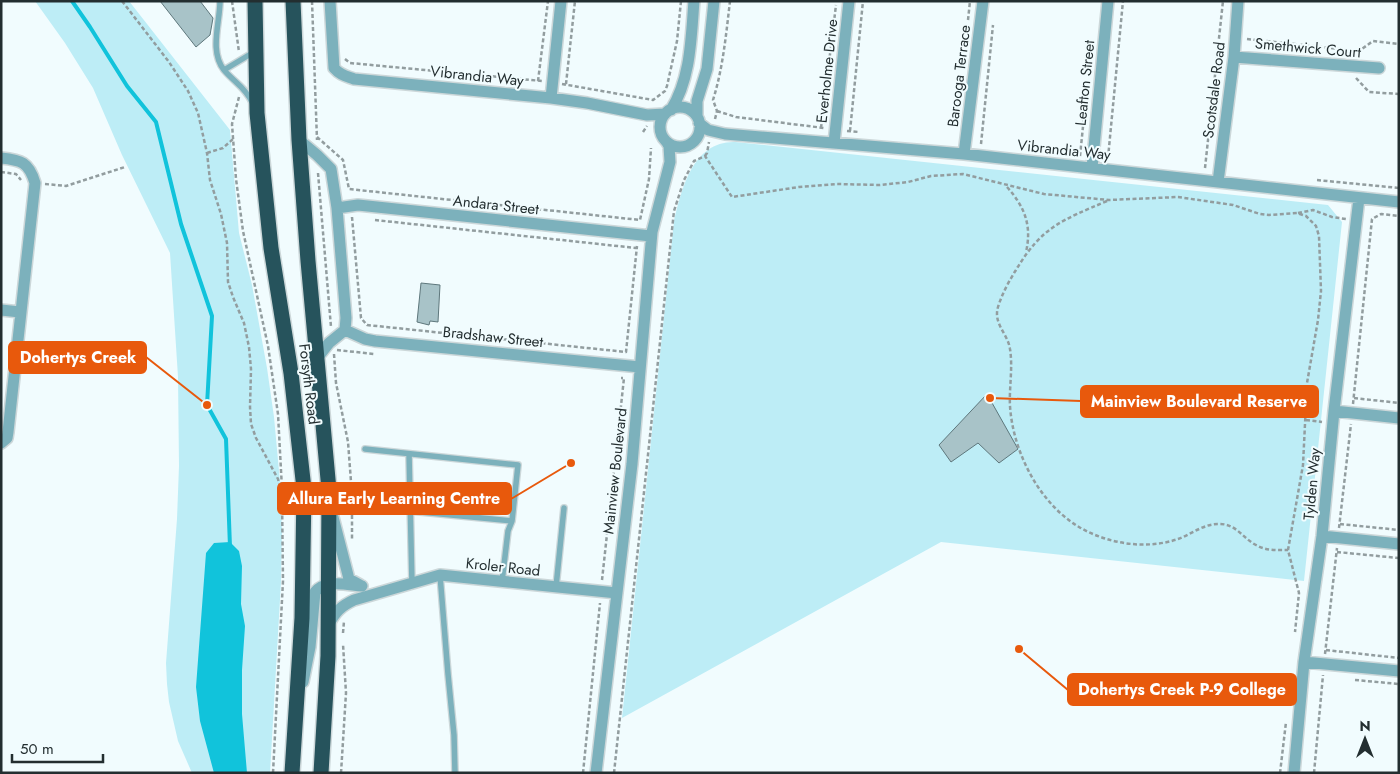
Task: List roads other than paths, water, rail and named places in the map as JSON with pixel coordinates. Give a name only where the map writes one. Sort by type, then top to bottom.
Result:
[{"type":"highway","name":"Forsyth Road","points":[[255,1],[257,113],[271,248],[291,373],[304,489],[302,618],[292,773]]},
{"type":"highway","name":"Forsyth Road","points":[[293,1],[299,140],[329,490],[329,626],[321,773]]},
{"type":"street","name":"Vibrandia Way","points":[[330,1],[334,68],[339,74],[354,79],[551,98],[588,103],[647,116],[668,112]]},
{"type":"street","points":[[551,98],[561,1]]},
{"type":"street","points":[[694,1],[686,68],[679,96],[661,123],[664,137],[676,146],[691,143],[699,132],[697,101],[707,69],[714,1]]},
{"type":"street","name":"Everholme Drive","points":[[834,143],[849,1]]},
{"type":"street","name":"Barooga Terrace","points":[[964,154],[984,1]]},
{"type":"street","name":"Leafton Street","points":[[1092,168],[1108,1]]},
{"type":"street","name":"Scotsdale Road","points":[[1218,182],[1234,57],[1238,1]]},
{"type":"street","name":"Smethwick Court","points":[[1234,57],[1379,68]]},
{"type":"street","points":[[668,112],[685,108],[692,111],[698,120]]},
{"type":"street","name":"Vibrandia Way","points":[[613,109],[646,122],[664,137]]},
{"type":"street","name":"Vibrandia Way","points":[[698,120],[708,130],[726,134],[964,154],[1399,202]]},
{"type":"street","name":"Vibrandia Way","points":[[691,143],[726,134]]},
{"type":"street","name":"Mainview Boulevard","points":[[596,773],[632,464],[652,236],[670,162],[669,146],[664,137]]},
{"type":"street","points":[[299,140],[331,169],[337,208],[346,318],[344,330],[318,356]]},
{"type":"street","name":"Mainview Boulevard","points":[[667,174],[679,154],[691,143]]},
{"type":"street","points":[[1,158],[16,160],[28,165],[34,183],[8,432],[7,438],[1,443]]},
{"type":"street","name":"Tylden Way","points":[[1294,773],[1304,662],[1322,536],[1334,411],[1359,198]]},
{"type":"street","name":"Andara Street","points":[[337,208],[358,205],[652,236]]},
{"type":"street","points":[[1,310],[20,312]]},
{"type":"street","name":"Bradshaw Street","points":[[344,330],[375,341],[640,367]]},
{"type":"street","points":[[1334,411],[1399,418]]},
{"type":"street","points":[[329,490],[335,528],[349,579],[362,586]]},
{"type":"street","points":[[1322,536],[1399,544]]},
{"type":"street","name":"Kroler Road","points":[[329,626],[334,613],[342,605],[440,575],[617,593]]},
{"type":"street","points":[[295,720],[307,666],[315,592],[320,586],[329,584],[389,590]]},
{"type":"street","points":[[1304,662],[1399,671]]},
{"type":"lane","points":[[220,1],[216,44],[218,61],[224,70],[247,92],[257,113]]},
{"type":"lane","points":[[224,70],[257,51]]},
{"type":"lane","points":[[365,449],[518,465],[512,521],[508,531],[502,582]]},
{"type":"lane","points":[[409,454],[412,584]]},
{"type":"lane","points":[[556,587],[564,508]]},
{"type":"lane","points":[[410,511],[512,521]]},
{"type":"lane","points":[[440,575],[454,735],[455,773]]},
{"type":"water","points":[[230,542],[239,551],[242,566],[241,604],[245,626],[242,714],[247,773],[214,773],[200,721],[196,687],[206,553],[214,543]]},
{"type":"waterway","points":[[72,1],[127,86],[156,122],[181,224],[212,316],[207,405],[226,439],[230,547]]},
{"type":"place","name":"Mainview Boulevard Reserve","points":[[990,398]]},
{"type":"place","name":"Dohertys Creek","points":[[207,405]]},
{"type":"place","name":"Allura Early Learning Centre","points":[[571,463]]},
{"type":"place","name":"Dohertys Creek P-9 College","points":[[1019,649]]}]
